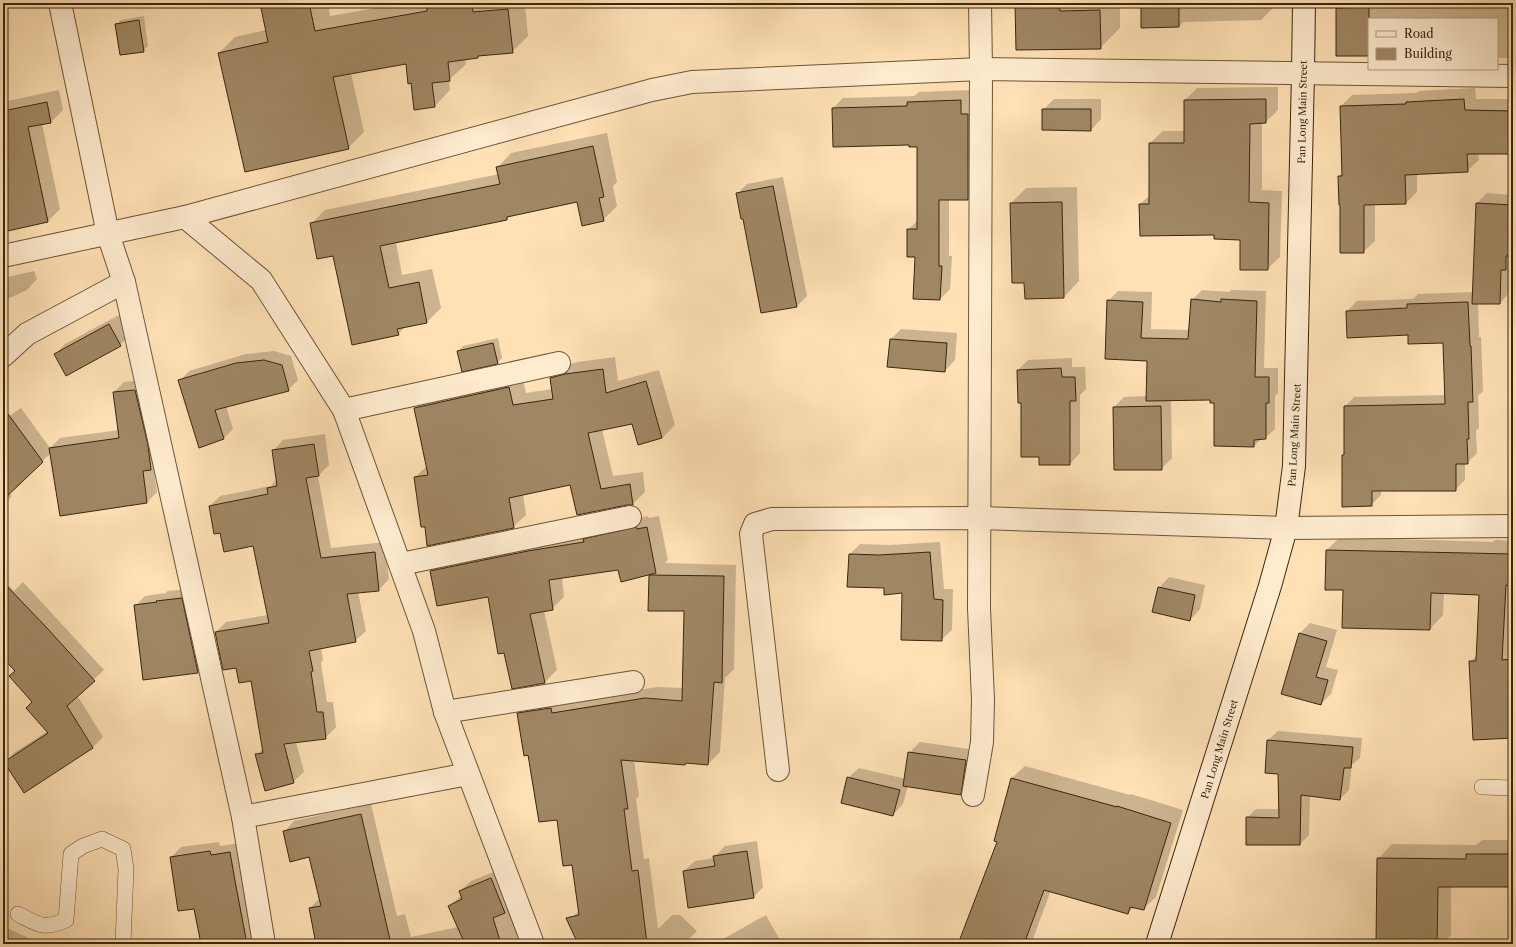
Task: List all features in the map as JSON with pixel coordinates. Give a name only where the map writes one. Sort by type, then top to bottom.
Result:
[{"type":"street","points":[[60,3],[108,234],[124,282],[243,817],[264,944]]},
{"type":"street","points":[[973,795],[983,728],[979,608],[980,3]]},
{"type":"street","name":"Pan Long Main Street","points":[[1158,944],[1270,586],[1286,528],[1294,466],[1304,3]]},
{"type":"street","points":[[3,256],[185,217],[652,90],[692,82],[981,69],[1513,76]]},
{"type":"street","points":[[185,217],[261,280],[344,410],[424,631],[445,712],[533,944]]},
{"type":"street","points":[[3,356],[27,334],[124,282]]},
{"type":"street","points":[[344,410],[559,363]]},
{"type":"street","points":[[401,564],[630,517]]},
{"type":"street","points":[[778,770],[751,534],[755,524],[772,519],[980,518],[1286,528],[1513,526]]},
{"type":"street","points":[[445,712],[633,682]]},
{"type":"street","points":[[243,817],[468,774]]},
{"type":"lane","points":[[1482,787],[1513,788]]},
{"type":"lane","points":[[18,914],[40,926],[53,926],[66,920],[71,854],[83,846],[102,839],[123,849],[126,869],[123,944]]},
{"type":"building","points":[[260,3],[309,3],[315,31],[427,11],[427,3],[472,3],[473,12],[508,9],[513,53],[478,56],[478,58],[448,62],[450,81],[432,83],[435,107],[414,110],[411,83],[408,84],[406,64],[333,77],[349,149],[245,172],[218,53],[268,42]]},
{"type":"building","points":[[1015,3],[1059,3],[1060,11],[1100,10],[1101,49],[1016,50]]},
{"type":"building","points":[[1141,3],[1179,3],[1179,27],[1141,28]]},
{"type":"building","points":[[1369,7],[1368,56],[1336,56],[1336,8]]},
{"type":"building","points":[[139,20],[144,52],[120,55],[115,24]]},
{"type":"building","points":[[1266,99],[1266,123],[1250,124],[1249,202],[1269,203],[1268,270],[1240,270],[1240,240],[1214,239],[1214,235],[1140,236],[1139,204],[1149,204],[1149,143],[1184,143],[1184,100]]},
{"type":"building","points":[[1464,99],[1465,110],[1513,111],[1513,154],[1467,154],[1468,172],[1405,175],[1406,204],[1364,205],[1364,253],[1340,253],[1340,205],[1338,176],[1342,176],[1340,106],[1406,104],[1406,102]]},
{"type":"building","points":[[961,100],[961,114],[968,114],[968,200],[939,200],[939,266],[942,266],[940,300],[913,299],[915,257],[907,257],[907,229],[917,229],[917,147],[909,147],[909,145],[833,147],[832,108],[907,106],[907,102]]},
{"type":"building","points":[[47,102],[51,123],[28,127],[48,222],[3,232],[3,111]]},
{"type":"building","points":[[1042,109],[1091,109],[1091,131],[1042,130]]},
{"type":"building","points":[[593,146],[604,197],[599,198],[604,221],[582,226],[577,202],[507,217],[507,220],[380,246],[389,288],[419,282],[427,323],[397,329],[399,335],[352,345],[333,256],[317,259],[310,223],[500,184],[496,167]]},
{"type":"building","points":[[773,186],[797,307],[761,313],[743,219],[741,219],[736,193]]},
{"type":"building","points":[[1062,202],[1064,298],[1025,299],[1024,283],[1012,283],[1010,203]]},
{"type":"building","points":[[1476,203],[1513,205],[1513,256],[1506,256],[1506,270],[1501,270],[1500,304],[1472,304]]},
{"type":"building","points":[[1191,299],[1221,302],[1221,299],[1257,301],[1255,377],[1269,377],[1269,403],[1266,403],[1266,439],[1254,440],[1254,447],[1214,446],[1214,403],[1210,403],[1210,400],[1146,401],[1147,361],[1105,359],[1107,300],[1143,302],[1141,338],[1188,339]]},
{"type":"building","points":[[1468,302],[1473,402],[1468,402],[1468,464],[1456,464],[1456,491],[1372,491],[1372,506],[1342,507],[1344,406],[1445,404],[1443,343],[1408,344],[1408,335],[1347,338],[1346,311],[1407,308],[1407,304]]},
{"type":"building","points":[[109,324],[121,346],[66,376],[54,354]]},
{"type":"building","points":[[890,339],[947,343],[945,372],[887,367]]},
{"type":"building","points":[[493,343],[498,364],[462,372],[457,351]]},
{"type":"building","points":[[264,360],[282,365],[289,391],[215,410],[224,439],[199,448],[178,380],[236,363]]},
{"type":"building","points":[[1061,368],[1062,377],[1075,377],[1076,401],[1070,401],[1070,465],[1039,465],[1039,457],[1021,457],[1021,403],[1018,403],[1017,370]]},
{"type":"building","points":[[603,369],[606,393],[646,381],[662,438],[638,445],[632,424],[588,433],[601,489],[630,484],[633,505],[577,515],[570,485],[509,498],[514,528],[427,546],[425,527],[421,527],[414,477],[428,475],[414,408],[509,387],[513,405],[553,399],[550,378],[565,374]]},
{"type":"building","points":[[135,390],[148,445],[151,470],[143,471],[147,503],[60,516],[49,448],[119,438],[113,392]]},
{"type":"building","points":[[1161,406],[1162,470],[1114,470],[1113,407]]},
{"type":"building","points":[[3,407],[43,462],[3,500]]},
{"type":"building","points":[[314,444],[319,476],[306,478],[321,558],[375,552],[379,591],[347,594],[356,642],[309,651],[313,671],[311,672],[317,712],[323,712],[326,739],[284,744],[294,783],[265,791],[255,754],[263,753],[251,681],[239,683],[236,668],[223,670],[215,632],[269,623],[253,546],[224,552],[220,533],[214,534],[209,506],[268,494],[267,488],[277,486],[272,450]]},
{"type":"building","points":[[636,527],[637,529],[647,527],[656,573],[621,582],[618,570],[549,580],[553,610],[530,614],[545,683],[512,689],[504,653],[498,654],[488,597],[437,606],[430,571],[528,551],[584,542],[583,539]]},
{"type":"building","points":[[1326,550],[1513,554],[1513,586],[1506,585],[1502,660],[1513,659],[1513,738],[1473,740],[1469,661],[1476,661],[1479,595],[1431,593],[1430,630],[1342,628],[1343,590],[1325,590]]},
{"type":"building","points":[[930,552],[934,599],[943,600],[942,641],[901,640],[902,593],[884,595],[884,588],[847,587],[849,554],[879,555]]},
{"type":"building","points":[[649,575],[724,576],[722,683],[714,682],[708,765],[686,763],[685,765],[621,760],[628,809],[624,809],[632,871],[638,870],[647,944],[578,944],[566,918],[579,915],[572,865],[563,866],[557,820],[539,822],[528,755],[524,756],[517,713],[551,708],[552,713],[645,698],[682,701],[684,611],[648,611]]},
{"type":"building","points":[[3,582],[95,681],[67,706],[93,748],[24,793],[4,762],[48,733],[26,708],[32,702],[9,676],[15,671],[3,658]]},
{"type":"building","points":[[1158,587],[1195,595],[1190,621],[1152,612]]},
{"type":"building","points":[[182,598],[198,673],[143,680],[134,605]]},
{"type":"building","points":[[1299,633],[1327,641],[1316,677],[1328,680],[1321,705],[1281,694]]},
{"type":"building","points":[[1267,740],[1353,747],[1351,768],[1344,768],[1340,800],[1301,795],[1300,845],[1246,845],[1246,817],[1279,818],[1278,774],[1265,773]]},
{"type":"building","points":[[908,752],[966,760],[961,795],[903,786]]},
{"type":"building","points":[[847,777],[900,790],[893,816],[841,803]]},
{"type":"building","points":[[1011,778],[1117,806],[1171,823],[1144,910],[1130,907],[1128,914],[1044,890],[1024,944],[958,944],[997,842],[994,841]]},
{"type":"building","points":[[361,814],[391,944],[316,944],[309,908],[321,906],[309,857],[290,862],[283,831]]},
{"type":"building","points":[[210,851],[211,855],[230,852],[247,944],[201,944],[194,909],[178,911],[170,857]]},
{"type":"building","points":[[747,851],[754,898],[688,908],[683,871],[715,866],[713,856]]},
{"type":"building","points":[[1466,854],[1513,854],[1513,887],[1438,887],[1437,944],[1376,944],[1377,858],[1466,859]]},
{"type":"building","points":[[491,878],[505,913],[493,918],[501,944],[465,944],[448,906],[462,899],[459,891]]}]
